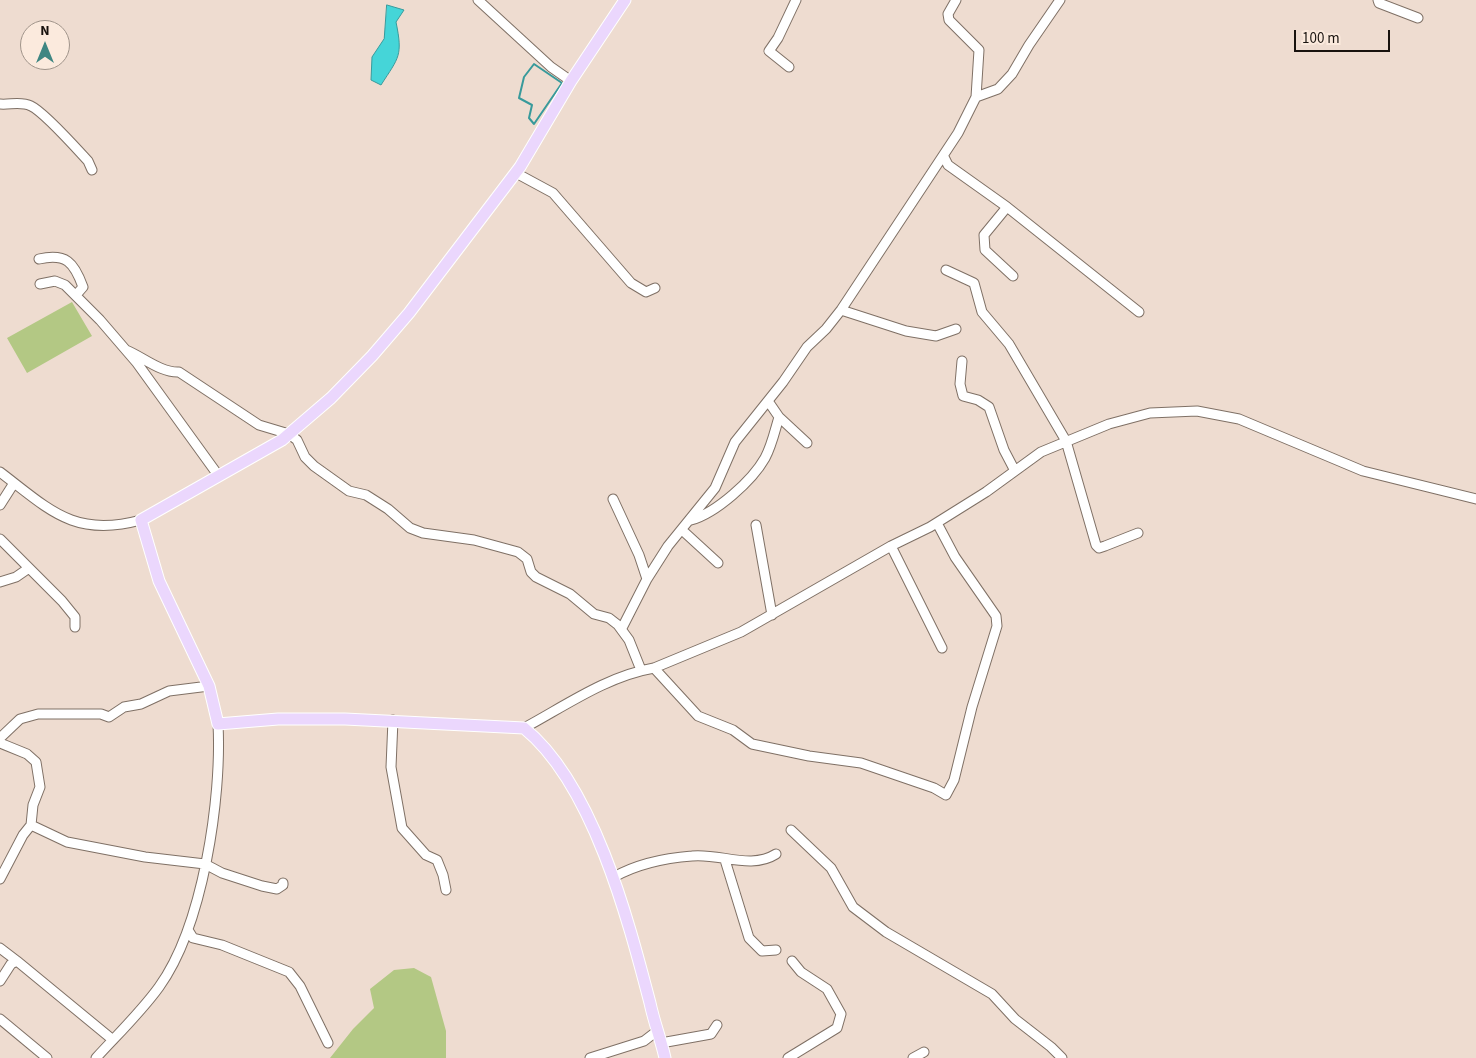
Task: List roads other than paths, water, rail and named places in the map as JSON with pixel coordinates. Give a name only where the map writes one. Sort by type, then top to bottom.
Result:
[{"type":"main road","points":[[625,0],[571,81],[516,173],[409,313],[331,398],[289,434],[270,447],[141,520],[166,596],[210,686],[218,724],[278,720],[393,720],[524,728],[538,740],[550,754],[571,787],[591,825],[614,877],[665,1058]]},
{"type":"street","points":[[478,0],[551,67],[571,81]]},
{"type":"street","points":[[789,67],[769,51],[778,38],[796,0]]},
{"type":"street","points":[[622,628],[647,579],[668,546],[720,479],[734,442],[768,401],[807,347],[826,330],[841,310],[892,237],[913,200],[944,157],[976,98],[979,50],[949,20],[948,14],[956,0]]},
{"type":"street","points":[[976,98],[998,89],[1012,74],[1029,44],[1060,0]]},
{"type":"street","points":[[1378,0],[1379,3],[1418,18]]},
{"type":"street","points":[[0,104],[14,102],[31,105],[88,161],[92,170]]},
{"type":"street","points":[[944,157],[948,165],[1007,207],[1139,312]]},
{"type":"street","points":[[516,173],[553,192],[631,283],[646,292],[655,288]]},
{"type":"street","points":[[1007,207],[984,235],[984,242],[985,250],[1013,276]]},
{"type":"street","points":[[39,259],[57,256],[67,260],[82,287],[76,295]]},
{"type":"street","points":[[946,270],[974,283],[982,312],[1009,344],[1066,441],[1096,545],[1099,548],[1138,533]]},
{"type":"street","points":[[40,284],[55,281],[76,295],[126,350],[218,475]]},
{"type":"street","points":[[841,310],[897,328],[936,336],[956,329]]},
{"type":"street","points":[[126,350],[143,357],[169,373],[179,372],[259,425],[289,434],[297,440],[305,457],[314,466],[349,491],[366,495],[388,509],[410,528],[423,533],[474,540],[518,552],[527,559],[531,572],[536,576],[570,594],[594,614],[609,618],[622,628],[641,670]]},
{"type":"street","points":[[962,361],[960,384],[963,396],[978,400],[990,407],[1004,450],[1015,471]]},
{"type":"street","points":[[768,401],[779,417],[808,444]]},
{"type":"street","points":[[524,728],[581,696],[641,670],[654,668],[741,632],[891,546],[937,523],[1041,452],[1118,421],[1150,413],[1197,411],[1239,419],[1363,471],[1476,499]]},
{"type":"street","points":[[690,520],[716,508],[749,478],[764,458],[779,417]]},
{"type":"street","points":[[0,472],[48,509],[66,519],[108,527],[141,520]]},
{"type":"street","points":[[0,505],[14,483]]},
{"type":"street","points":[[613,499],[639,555],[647,579]]},
{"type":"street","points":[[654,668],[698,716],[732,730],[752,744],[809,756],[860,763],[934,788],[946,795],[954,780],[972,707],[997,626],[996,616],[955,558],[937,523]]},
{"type":"street","points":[[756,525],[772,614]]},
{"type":"street","points":[[682,530],[718,563]]},
{"type":"street","points":[[0,538],[62,601],[75,617],[75,627]]},
{"type":"street","points":[[891,546],[942,648]]},
{"type":"street","points":[[0,582],[16,577],[29,568]]},
{"type":"street","points":[[0,738],[20,719],[38,714],[100,714],[109,718],[124,708],[141,704],[169,692],[210,686]]},
{"type":"street","points":[[393,720],[391,767],[402,828],[426,855],[437,860],[446,890]]},
{"type":"street","points":[[96,1058],[160,986],[188,930],[205,864],[217,783],[220,756],[218,724]]},
{"type":"street","points":[[0,743],[27,754],[36,762],[40,787],[33,805],[31,825],[23,835],[0,880]]},
{"type":"street","points":[[31,825],[67,842],[145,857],[205,864],[222,873],[277,889],[283,883]]},
{"type":"street","points":[[791,830],[831,868],[853,907],[886,932],[992,994],[1015,1019],[1052,1047],[1062,1058]]},
{"type":"street","points":[[614,877],[631,868],[694,855],[725,860],[767,860],[776,854]]},
{"type":"street","points":[[725,860],[749,938],[762,951],[776,950]]},
{"type":"street","points":[[188,930],[193,938],[222,945],[289,972],[300,986],[328,1043]]},
{"type":"street","points":[[0,948],[113,1040]]},
{"type":"street","points":[[0,981],[11,964],[17,961]]},
{"type":"street","points":[[792,961],[801,972],[827,989],[841,1014],[837,1028],[794,1057]]},
{"type":"street","points":[[0,1018],[48,1058]]},
{"type":"street","points":[[661,1043],[711,1034],[717,1024]]},
{"type":"street","points":[[590,1058],[644,1040],[656,1031]]},
{"type":"street","points":[[913,1058],[924,1052]]},
{"type":"water","points":[[387,5],[404,10],[396,22],[399,42],[398,56],[381,85],[371,80],[372,57],[384,39]]},
{"type":"waterway","points":[[534,64],[562,83],[534,124],[529,118],[532,105],[519,98],[524,77],[534,64]]}]
